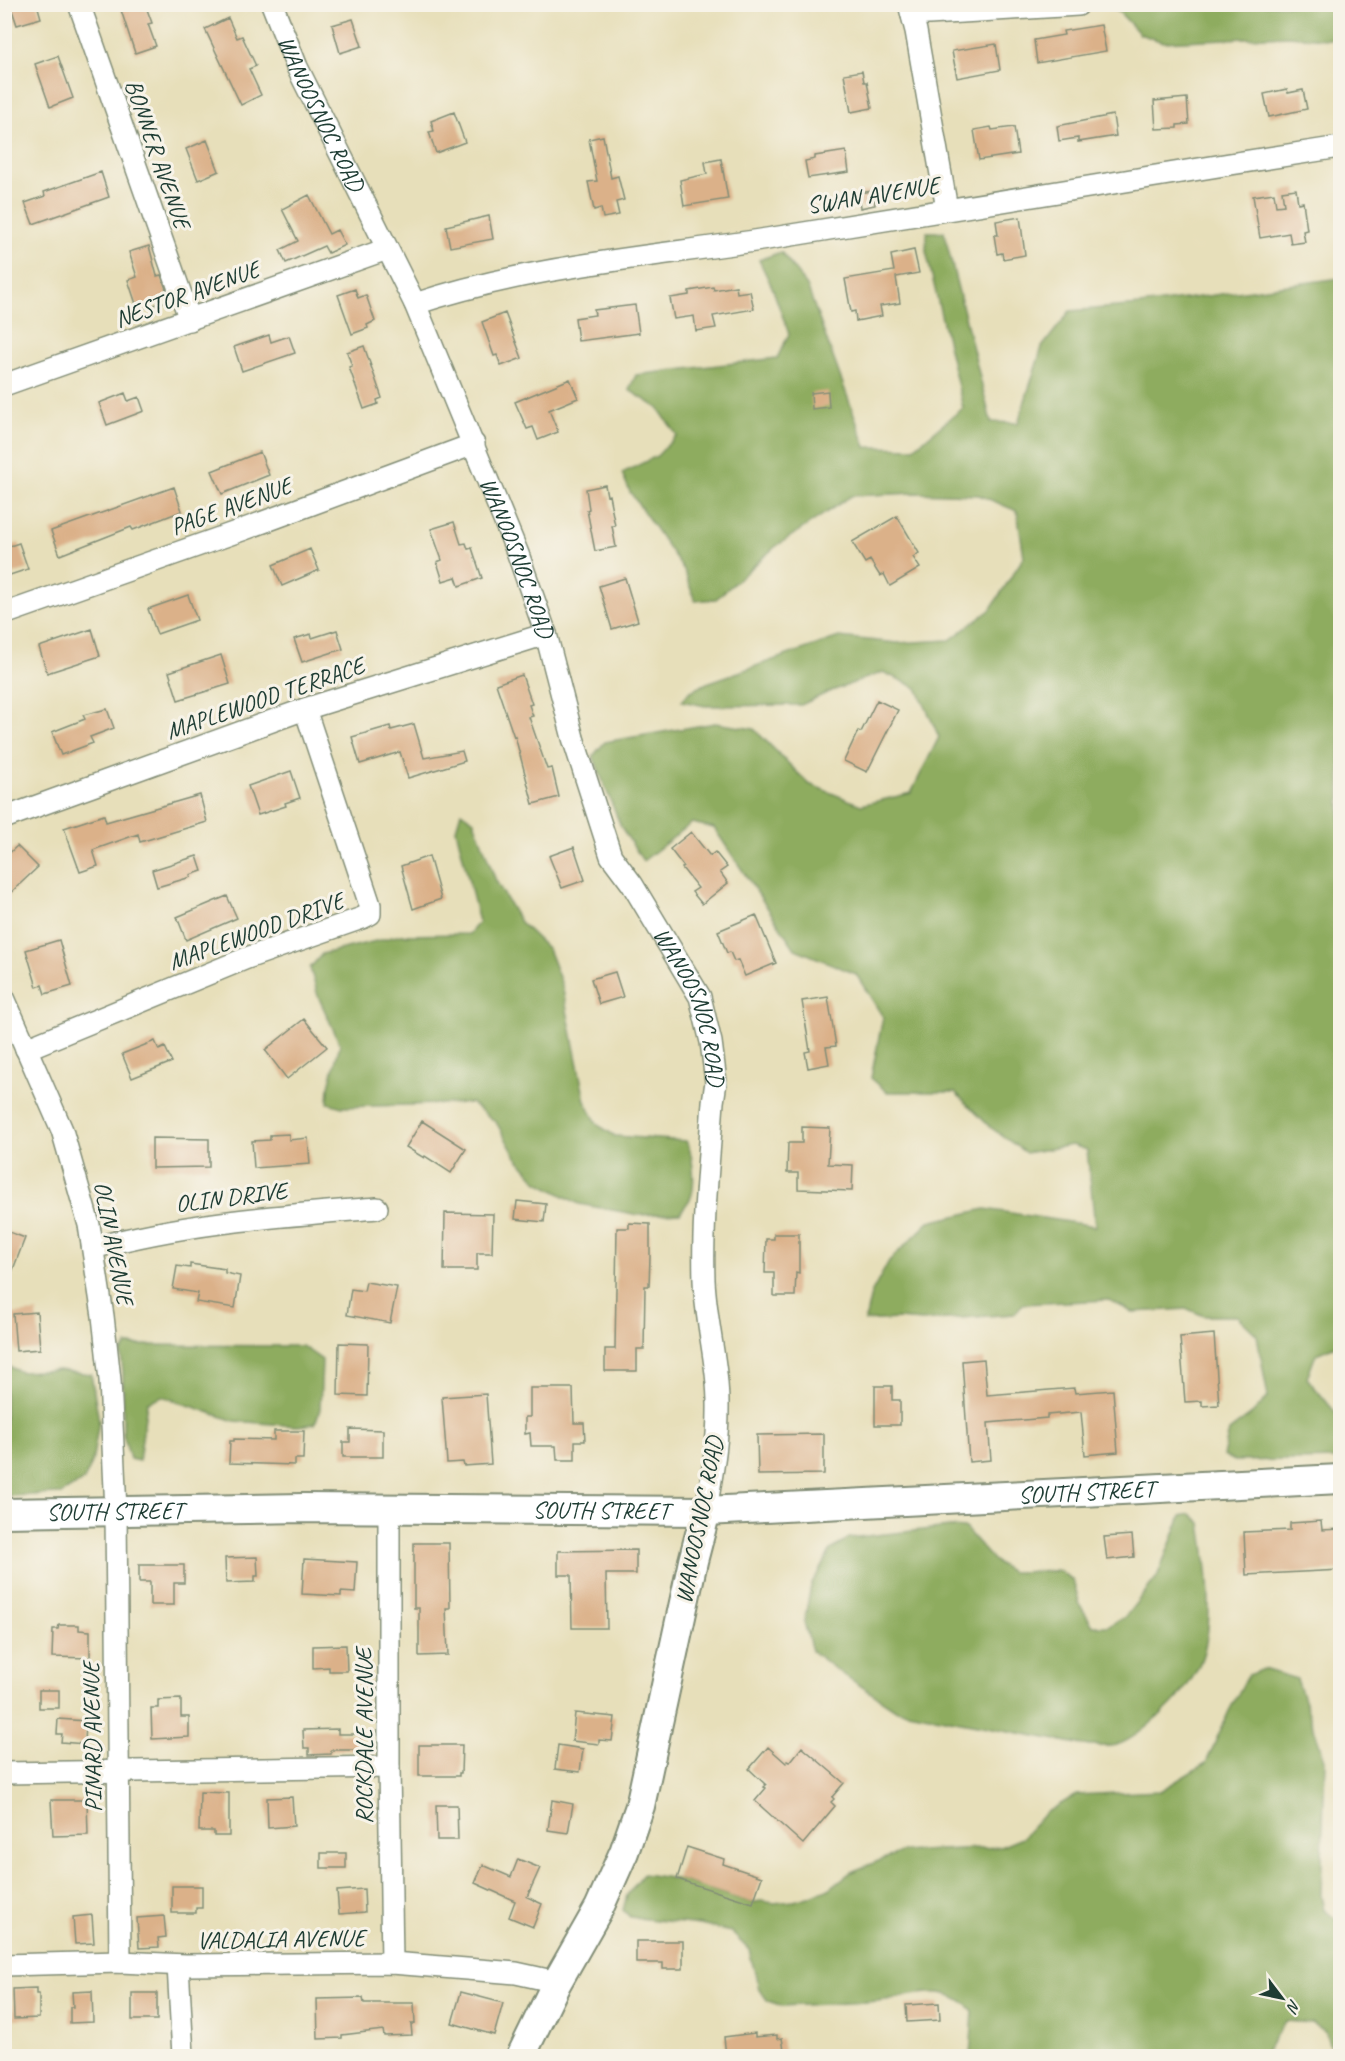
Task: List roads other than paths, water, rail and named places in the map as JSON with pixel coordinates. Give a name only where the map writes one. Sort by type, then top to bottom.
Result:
[{"type":"main road","name":"SOUTH STREET","points":[[4,1513],[303,1508],[706,1511],[1341,1479]]},
{"type":"main road","name":"WANOOSNOC ROAD","points":[[521,2056],[557,1982],[599,1908],[624,1852],[640,1806],[706,1511]]},
{"type":"street","name":"BONNER AVENUE","points":[[79,4],[190,320]]},
{"type":"street","name":"WANOOSNOC ROAD","points":[[272,4],[297,67],[416,304],[518,554],[546,634],[573,738],[611,856],[632,884],[700,997],[711,1042],[716,1082],[704,1238],[704,1278],[705,1311],[714,1355],[718,1411],[715,1459],[706,1511]]},
{"type":"street","points":[[947,209],[911,10],[1078,5]]},
{"type":"street","name":"SWAN AVENUE","points":[[416,304],[463,288],[582,266],[1341,147]]},
{"type":"street","name":"NESTOR AVENUE","points":[[4,385],[387,249]]},
{"type":"street","name":"PAGE AVENUE","points":[[4,614],[242,530],[474,444]]},
{"type":"street","name":"MAPLEWOOD TERRACE","points":[[4,818],[305,709],[546,634]]},
{"type":"street","name":"MAPLEWOOD DRIVE","points":[[26,1049],[247,958],[370,914],[370,905],[305,709]]},
{"type":"street","name":"OLIN AVENUE","points":[[4,998],[62,1130],[89,1225],[110,1380],[116,1511]]},
{"type":"street","name":"OLIN DRIVE","points":[[93,1248],[133,1236],[213,1222],[377,1208]]},
{"type":"street","name":"ROCKDALE AVENUE","points":[[389,1509],[392,1963]]},
{"type":"street","name":"PINARD AVENUE","points":[[116,1511],[120,1962]]},
{"type":"street","points":[[4,1773],[389,1767]]},
{"type":"street","name":"VALDALIA AVENUE","points":[[4,1965],[120,1962],[177,1965],[392,1963],[516,1973],[557,1982]]},
{"type":"street","points":[[177,1965],[183,2056]]}]
